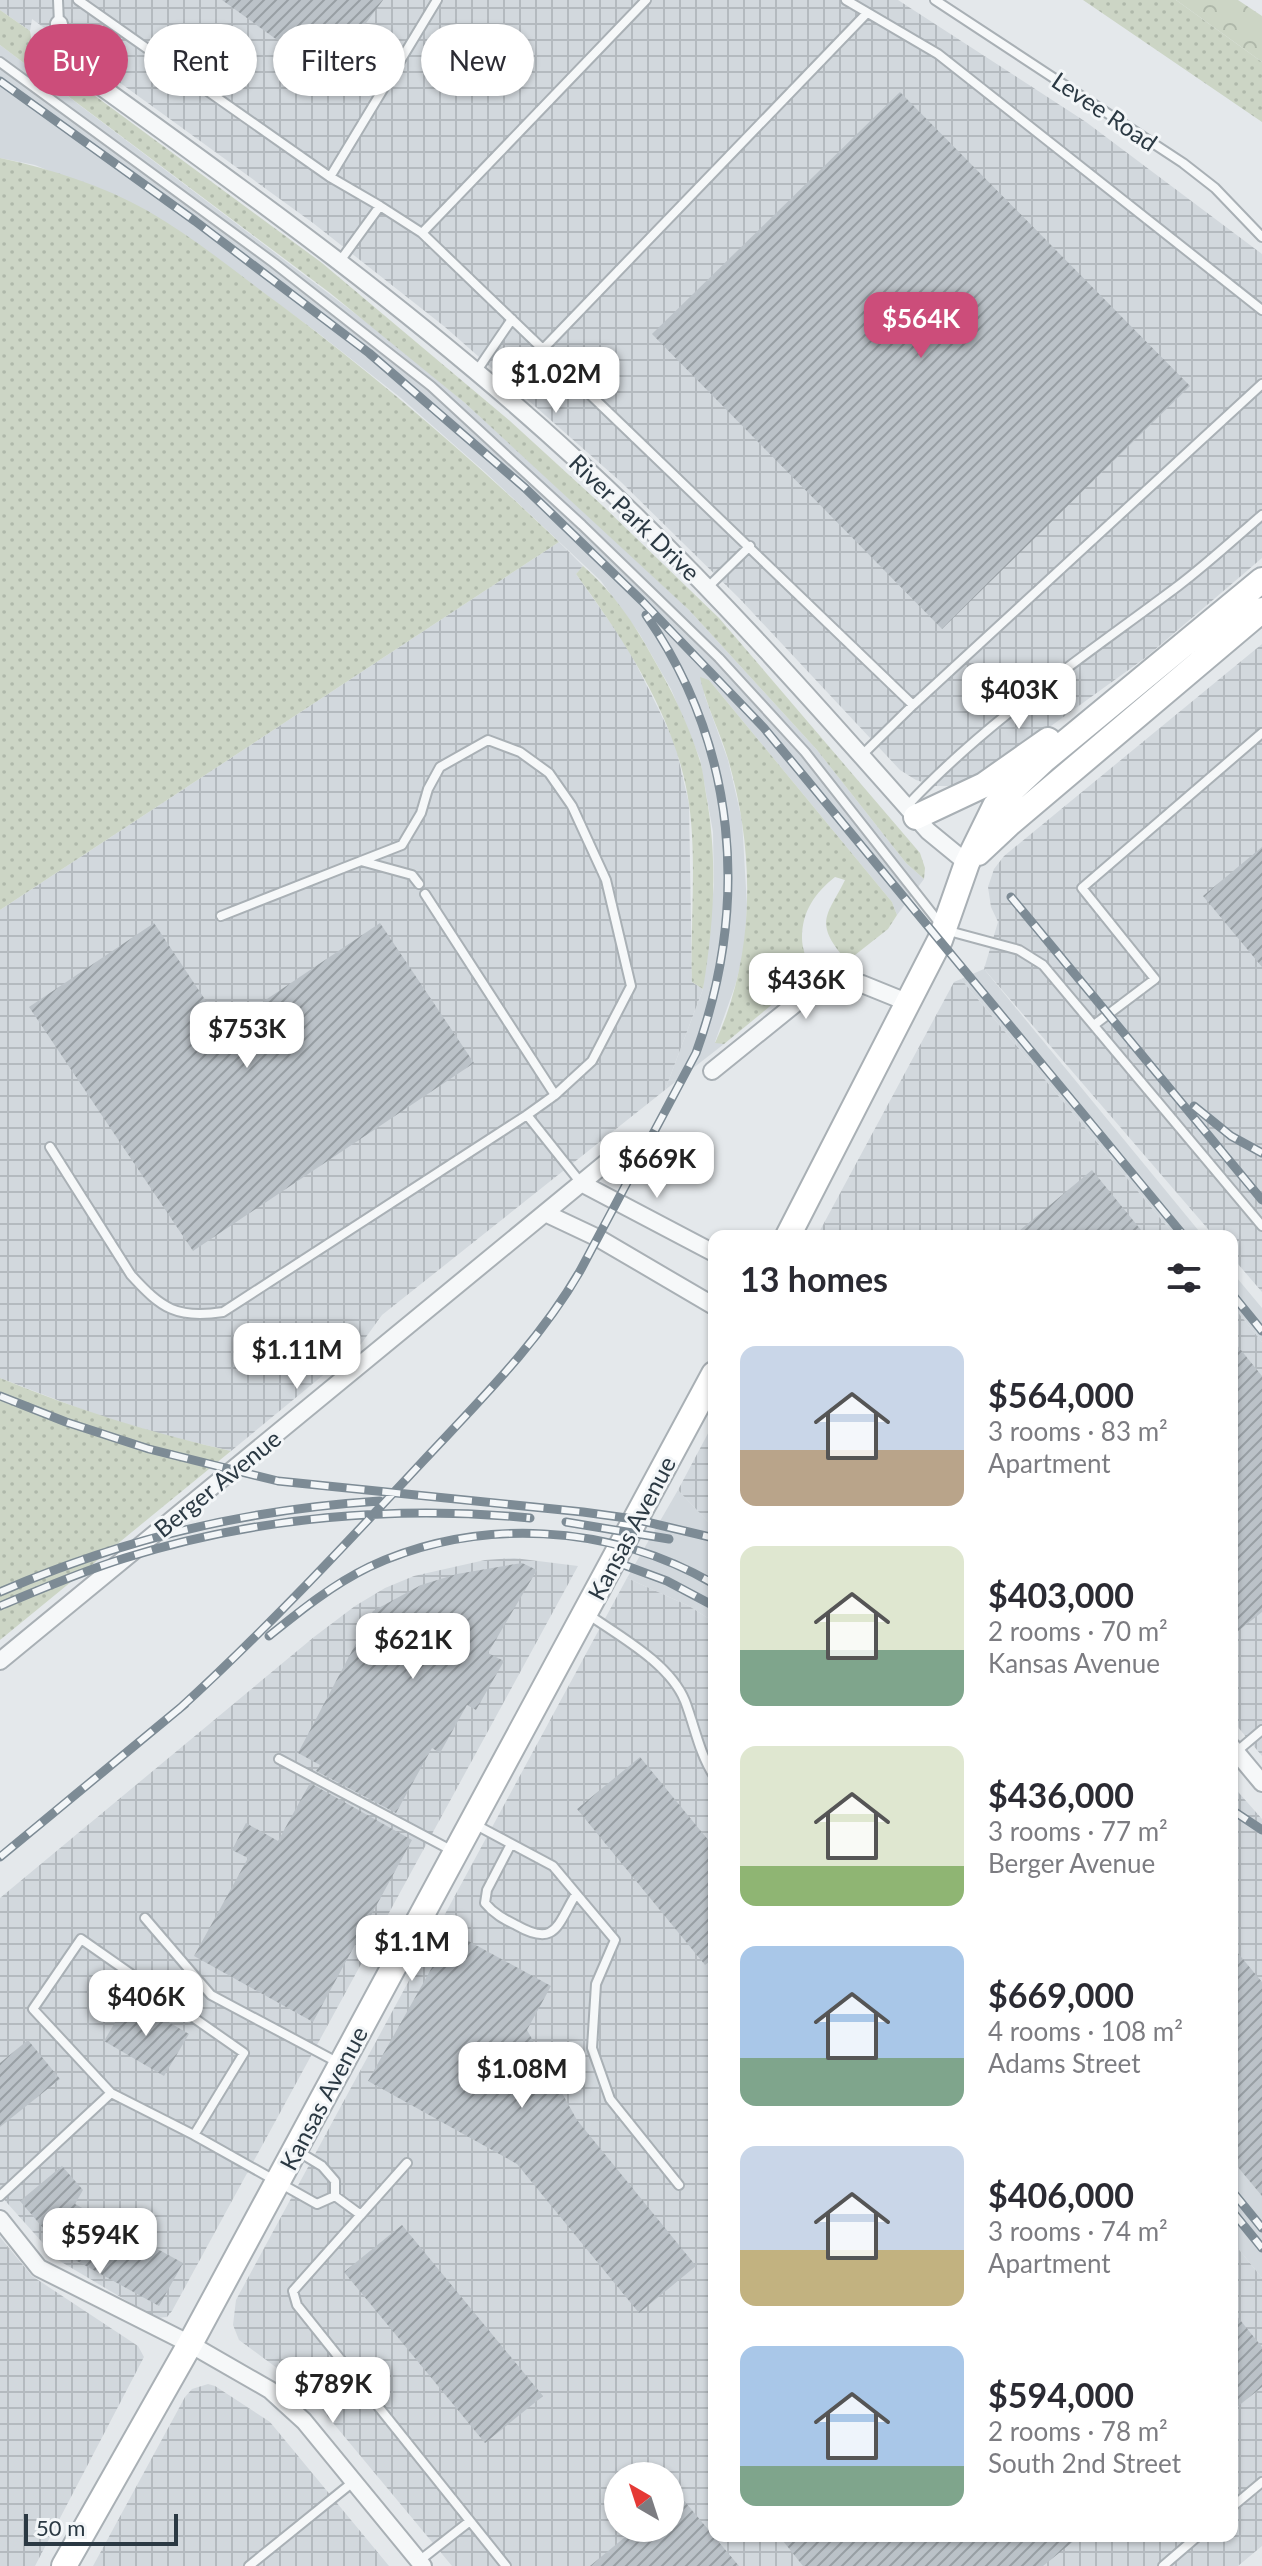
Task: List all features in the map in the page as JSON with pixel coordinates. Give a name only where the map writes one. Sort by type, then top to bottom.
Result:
[{"type":"main road","points":[[791,1230],[945,930],[967,863],[995,806],[1044,760],[1262,580]]},
{"type":"main road","points":[[967,863],[1033,803],[1262,610]]},
{"type":"main road","points":[[911,812],[984,785],[1067,726],[1141,681]]},
{"type":"main road","name":"Kansas Avenue","points":[[64,2566],[190,2344],[708,1385]]},
{"type":"street","name":"River Park Drive","points":[[113,96],[340,261],[578,461],[708,587],[928,831],[967,863]]},
{"type":"street","points":[[712,1071],[816,987],[844,982],[862,984],[909,1003]]},
{"type":"street","name":"Berger Avenue","points":[[0,1661],[619,1152]]},
{"type":"street","points":[[581,1183],[708,1250]]},
{"type":"street","points":[[545,1213],[598,1238],[708,1302]]},
{"type":"street","points":[[1238,1754],[1262,1783]]},
{"type":"street","points":[[0,2219],[39,2268],[190,2344],[270,2390],[304,2421],[421,2564]]},
{"type":"lane","points":[[58,0],[59,24]]},
{"type":"lane","points":[[78,0],[330,177],[422,233],[913,705]]},
{"type":"lane","points":[[330,177],[437,0]]},
{"type":"lane","points":[[422,233],[646,0]]},
{"type":"lane","points":[[846,0],[938,54],[1262,310]]},
{"type":"lane","name":"Levee Road","points":[[935,0],[1183,163],[1215,188],[1262,237]]},
{"type":"lane","points":[[543,349],[867,13]]},
{"type":"lane","points":[[0,62],[274,263],[455,407],[719,658],[805,752],[945,930],[1019,950],[1043,965],[1262,1226]]},
{"type":"lane","points":[[340,261],[380,206]]},
{"type":"lane","points":[[476,373],[512,319]]},
{"type":"lane","points":[[862,756],[913,705],[1262,384]]},
{"type":"lane","points":[[911,812],[941,770],[1066,669],[1181,583],[1262,515]]},
{"type":"lane","points":[[708,587],[750,546]]},
{"type":"lane","points":[[1094,1025],[1155,979],[1082,888],[1262,733]]},
{"type":"lane","points":[[50,1147],[131,1275],[146,1291],[168,1309],[195,1316],[223,1312],[555,1095],[592,1061],[631,986],[606,880],[572,806],[549,773],[520,752],[488,740],[440,767],[428,789],[421,813],[402,845],[221,916]]},
{"type":"lane","points":[[361,861],[412,875],[419,884]]},
{"type":"lane","points":[[425,894],[555,1095]]},
{"type":"lane","points":[[527,1115],[581,1183]]},
{"type":"lane","points":[[586,1612],[653,1659],[683,1698],[708,1767]]},
{"type":"lane","points":[[1238,1746],[1262,1730]]},
{"type":"lane","points":[[279,1759],[455,1853]]},
{"type":"lane","points":[[472,1823],[553,1866],[615,1940],[596,1984],[592,2048],[610,2099],[679,2185]]},
{"type":"lane","points":[[511,1844],[487,1890],[485,1903],[493,1912],[535,1936],[545,1936],[554,1930],[576,1894]]},
{"type":"lane","points":[[145,1918],[211,1995],[341,2064]]},
{"type":"lane","points":[[194,2135],[244,2053],[81,1939],[33,2009],[111,2093],[317,2204],[335,2196]]},
{"type":"lane","points":[[0,2196],[111,2093]]},
{"type":"lane","points":[[295,2149],[322,2166],[335,2181],[335,2196]]},
{"type":"lane","points":[[407,2163],[293,2291],[293,2297],[506,2566]]},
{"type":"lane","points":[[335,2196],[361,2215]]},
{"type":"lane","points":[[249,2566],[353,2481]]},
{"type":"lane","points":[[1238,2502],[1262,2482]]},
{"type":"lane","points":[[421,2564],[470,2521]]},
{"type":"lane","points":[[1163,2566],[1191,2542]]},
{"type":"shaded area","points":[[0,0],[898,0],[1086,122],[1262,254],[1262,558],[1145,658],[968,786],[935,786],[916,780],[900,770],[740,599],[621,482],[445,327],[313,223],[128,89],[128,24],[39,24],[32,19],[31,24],[24,24],[24,27],[0,10]]},
{"type":"shaded area","points":[[0,45],[24,63],[24,96],[67,96],[394,343],[465,403],[641,563],[689,610],[817,750],[906,863],[924,879],[897,915],[892,902],[709,680],[704,694],[728,760],[742,820],[747,906],[744,952],[715,1042],[724,1044],[665,1090],[703,989],[714,885],[713,832],[700,759],[671,689],[639,633],[601,581],[485,472],[401,398],[318,333],[148,212],[35,165],[0,158]]},
{"type":"shaded area","points":[[559,542],[583,566],[576,574],[627,646],[658,708],[675,744],[689,804],[692,982],[703,989],[665,1090],[382,1315],[361,1344],[231,1451],[99,1416],[0,1378],[0,910]]},
{"type":"shaded area","points":[[1262,644],[1262,1292],[1238,1264],[1238,1230],[1209,1230],[984,969],[998,922],[991,907],[988,887],[994,869],[1004,856]]},
{"type":"shaded area","points":[[984,969],[1198,1230],[1170,1230],[961,979]]},
{"type":"shaded area","points":[[961,979],[1170,1230],[820,1230],[954,982]]},
{"type":"shaded area","points":[[1238,1279],[1262,1308],[1262,1342],[1238,1312]]},
{"type":"shaded area","points":[[1238,1312],[1262,1342],[1262,1756],[1238,1727]]},
{"type":"shaded area","points":[[708,1433],[708,1522],[678,1490]]},
{"type":"shaded area","points":[[678,1490],[708,1522],[708,1618],[689,1606],[627,1578]]},
{"type":"shaded area","points":[[514,1558],[578,1566],[172,2311],[167,2317],[156,2318],[58,2260],[0,2195],[0,1898],[355,1606],[385,1588],[414,1576],[485,1560]]},
{"type":"shaded area","points":[[627,1578],[689,1606],[708,1618],[708,2542],[1238,2542],[1238,2248],[1262,2278],[1262,2546],[1238,2566],[452,2566],[304,2388],[239,2340],[233,2325],[236,2300]]},
{"type":"shaded area","points":[[1238,1792],[1262,1819],[1262,2186],[1238,2156]]},
{"type":"shaded area","points":[[1238,2156],[1262,2186],[1262,2278],[1238,2248]]},
{"type":"shaded area","points":[[0,2237],[32,2276],[138,2346],[144,2357],[35,2566],[0,2566]]},
{"type":"shaded area","points":[[208,2384],[270,2422],[389,2566],[93,2566],[185,2397],[192,2389]]},
{"type":"green space","points":[[1083,0],[1176,0],[1262,62],[1262,122]]},
{"type":"green space","points":[[1176,0],[1238,0],[1262,16],[1262,62]]},
{"type":"green space","points":[[0,10],[24,27],[24,63],[0,45]]},
{"type":"green space","points":[[68,96],[95,96],[322,263],[510,421],[719,618],[920,853],[925,868],[924,879],[906,863],[817,750],[689,610],[465,403],[330,293]]},
{"type":"green space","points":[[0,158],[94,186],[131,202],[183,233],[390,391],[559,542],[0,910]]},
{"type":"green space","points":[[583,566],[613,597],[638,633],[679,706],[700,762],[710,819],[713,867],[712,916],[703,989],[692,982],[693,847],[683,772],[661,712],[646,682],[613,626],[576,574]]},
{"type":"green space","points":[[700,677],[709,680],[892,902],[897,915],[888,929],[855,955],[841,954],[826,925],[830,909],[845,880],[835,877],[821,889],[804,919],[802,938],[807,976],[724,1044],[715,1043],[738,974],[744,939],[747,866],[737,794]]},
{"type":"green space","points":[[0,1378],[114,1419],[231,1451],[0,1640]]},
{"type":"building","points":[[222,0],[383,0],[365,24],[273,24],[273,37]]},
{"type":"building","points":[[900,92],[1190,386],[942,629],[652,334]]},
{"type":"building","points":[[1262,847],[1262,967],[1203,896]]},
{"type":"building","points":[[154,923],[224,1028],[380,923],[474,1063],[193,1251],[29,1007]]},
{"type":"building","points":[[1092,1170],[1141,1230],[1020,1230]]},
{"type":"building","points":[[1238,1346],[1262,1376],[1262,1612],[1238,1631]]},
{"type":"building","points":[[522,1563],[537,1570],[488,1653],[504,1661],[476,1710],[467,1705],[440,1753],[432,1748],[396,1813],[316,1771],[320,1765],[298,1753],[373,1611],[421,1585],[457,1574]]},
{"type":"building","points":[[640,1757],[708,1840],[708,1963],[705,1965],[577,1809]]},
{"type":"building","points":[[310,1783],[412,1840],[313,2022],[194,1956],[248,1858],[232,1850],[246,1823],[278,1841]]},
{"type":"building","points":[[452,1932],[551,1986],[527,2030],[577,2120],[696,2266],[639,2313],[517,2164],[368,2081]]},
{"type":"building","points":[[1238,1953],[1262,1982],[1262,2196],[1238,2167]]},
{"type":"building","points":[[129,1999],[189,2034],[164,2076],[104,2041]]},
{"type":"building","points":[[28,2040],[60,2079],[0,2127],[0,2063]]},
{"type":"building","points":[[62,2166],[83,2190],[75,2204],[183,2263],[159,2306],[66,2255],[20,2201]]},
{"type":"building","points":[[402,2225],[543,2396],[485,2443],[344,2272]]},
{"type":"building","points":[[1238,2317],[1262,2347],[1262,2387],[1238,2406]]},
{"type":"building","points":[[684,2501],[708,2529],[708,2542],[719,2542],[739,2566],[590,2566],[619,2542],[684,2542]]},
{"type":"building","points":[[784,2542],[1073,2542],[1043,2566],[803,2566]]},
{"type":"railway","points":[[0,81],[195,221],[369,353],[525,488],[642,601],[764,728],[1179,1230]]},
{"type":"railway","points":[[178,1710],[335,1555],[528,1346],[580,1271],[696,1053],[713,997],[724,940],[728,883],[725,827],[716,772],[700,718],[676,665],[646,615]]},
{"type":"railway","points":[[1011,897],[1262,1200]]},
{"type":"railway","points":[[1194,1106],[1231,1136],[1262,1153]]},
{"type":"railway","points":[[1238,1301],[1262,1331]]},
{"type":"railway","points":[[0,1396],[149,1449],[278,1481],[583,1512],[634,1519],[708,1537]]},
{"type":"railway","points":[[0,1592],[92,1557],[186,1530],[282,1511],[380,1501]]},
{"type":"railway","points":[[0,1606],[125,1558],[174,1544],[275,1524],[377,1514],[479,1514],[530,1518]]},
{"type":"railway","points":[[566,1522],[669,1539]]},
{"type":"railway","points":[[269,1636],[329,1590],[369,1567],[411,1551],[454,1540],[499,1534],[544,1534],[588,1539],[632,1549],[674,1564],[708,1581]]},
{"type":"railway","points":[[613,1561],[667,1581],[708,1603]]},
{"type":"railway","points":[[0,1857],[185,1704]]},
{"type":"railway","points":[[1238,1814],[1262,1830]]},
{"type":"railway","points":[[1238,2198],[1262,2228]]},
{"type":"railway","points":[[1238,2218],[1262,2248]]}]
